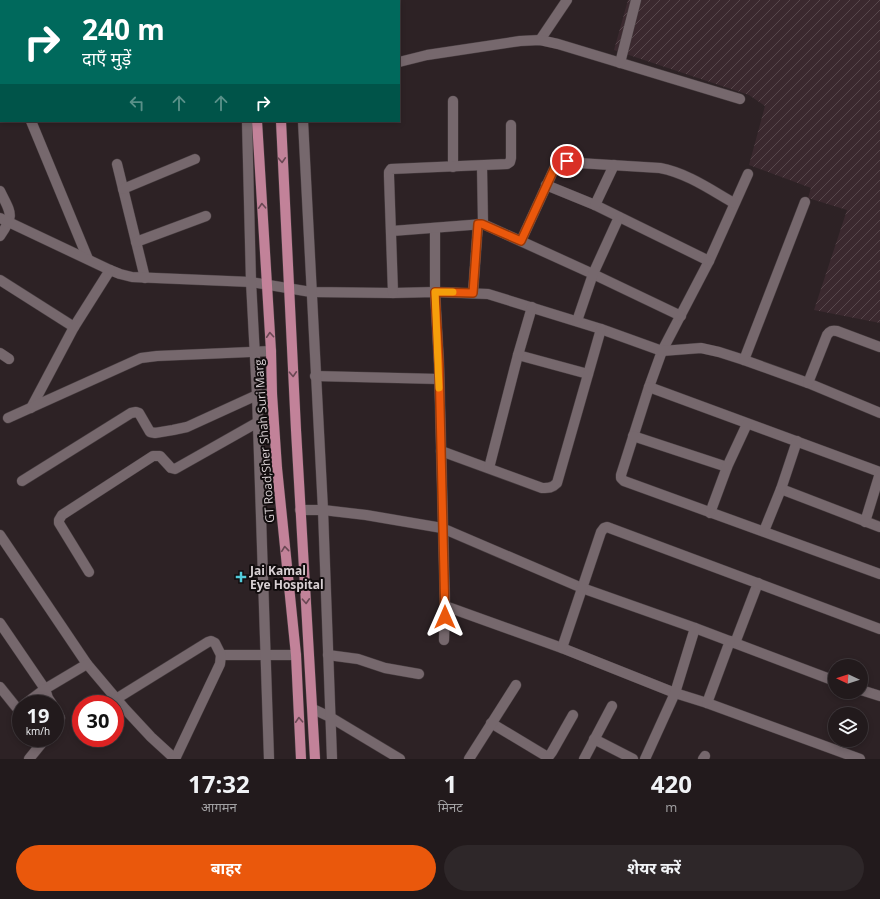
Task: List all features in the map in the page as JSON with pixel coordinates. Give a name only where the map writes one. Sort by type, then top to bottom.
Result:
[{"type":"main road","name":"GT Road;Sher Shah Suri Marg","points":[[257,122],[271,351],[272,394],[278,476],[296,655],[301,759]]},
{"type":"main road","points":[[281,122],[300,510],[315,759]]},
{"type":"street","points":[[540,40],[567,0]]},
{"type":"street","points":[[620,63],[636,0]]},
{"type":"street","points":[[400,62],[428,55],[520,41],[540,40],[558,44],[740,99]]},
{"type":"street","points":[[453,101],[453,166]]},
{"type":"street","points":[[31,122],[88,259]]},
{"type":"street","points":[[247,122],[251,282],[257,395],[269,759]]},
{"type":"street","points":[[302,122],[323,510],[332,759]]},
{"type":"street","points":[[394,293],[389,176],[391,169],[503,165],[510,162],[511,158],[511,125]]},
{"type":"street","points":[[123,189],[195,159]]},
{"type":"street","points":[[521,241],[555,167],[562,162],[671,170],[682,174],[734,203]]},
{"type":"street","points":[[116,164],[145,278]]},
{"type":"street","points":[[595,205],[614,165]]},
{"type":"street","points":[[473,293],[480,224],[482,166]]},
{"type":"street","points":[[748,174],[709,261],[662,352],[633,436],[621,475],[622,480],[880,574]]},
{"type":"street","points":[[546,185],[595,205],[709,261]]},
{"type":"street","points":[[0,192],[10,213],[5,220],[0,236]]},
{"type":"street","points":[[744,360],[805,202]]},
{"type":"street","points":[[136,242],[206,216]]},
{"type":"street","points":[[577,321],[593,274],[619,217]]},
{"type":"street","points":[[5,220],[110,270],[126,276],[251,282],[311,292],[435,292],[488,294],[601,328],[662,352],[701,348],[719,352],[808,383],[880,412]]},
{"type":"street","points":[[392,231],[480,224],[521,241],[681,316]]},
{"type":"street","points":[[435,228],[435,292],[439,379],[445,606],[444,640]]},
{"type":"street","points":[[31,408],[74,327],[110,270]]},
{"type":"street","points":[[0,280],[74,327]]},
{"type":"street","points":[[489,468],[532,307]]},
{"type":"street","points":[[441,451],[542,488],[553,487],[556,483],[601,328]]},
{"type":"street","points":[[808,383],[827,335],[832,330],[880,347]]},
{"type":"street","points":[[8,418],[141,358],[152,356],[271,351]]},
{"type":"street","points":[[0,353],[9,359]]},
{"type":"street","points":[[518,355],[588,374]]},
{"type":"street","points":[[315,376],[439,379]]},
{"type":"street","points":[[649,387],[880,472],[865,522]]},
{"type":"street","points":[[22,481],[132,413],[139,413],[150,432],[155,433],[187,426],[257,395],[272,394]]},
{"type":"street","points":[[89,572],[59,523],[62,515],[154,456],[160,456],[171,468],[175,469],[258,422]]},
{"type":"street","points":[[710,513],[727,467],[747,424]]},
{"type":"street","points":[[633,436],[727,467]]},
{"type":"street","points":[[764,532],[781,489],[797,441]]},
{"type":"street","points":[[781,489],[880,527]]},
{"type":"street","points":[[300,510],[323,510],[399,520],[442,528],[582,588],[828,677]]},
{"type":"street","points":[[562,648],[600,532],[607,527],[880,629]]},
{"type":"street","points":[[1,540],[87,664],[113,695]]},
{"type":"street","points":[[707,703],[758,583]]},
{"type":"street","points":[[445,606],[562,648],[675,693],[707,703],[860,759]]},
{"type":"street","points":[[0,623],[45,689],[47,695]]},
{"type":"street","points":[[645,759],[675,693],[695,628]]},
{"type":"street","points":[[122,695],[210,641],[215,643],[221,655],[220,664],[175,759],[151,737],[124,708]]},
{"type":"street","points":[[221,655],[296,655]]},
{"type":"street","points":[[328,655],[358,659],[385,668],[419,674]]},
{"type":"street","points":[[37,695],[87,664]]},
{"type":"street","points":[[469,759],[516,685]]},
{"type":"street","points":[[0,687],[12,702]]},
{"type":"street","points":[[868,692],[880,696]]},
{"type":"street","points":[[584,759],[612,706]]},
{"type":"street","points":[[312,709],[330,717],[400,759]]},
{"type":"street","points":[[491,723],[542,755],[549,756],[573,715]]},
{"type":"street","points":[[594,739],[633,759]]},
{"type":"street","points":[[29,759],[39,747]]},
{"type":"shaded area","points":[[628,0],[880,0],[880,323],[814,310],[847,210],[808,198],[811,188],[749,165],[765,106],[749,95],[614,50]]},
{"type":"slow traffic","points":[[439,388],[435,292],[453,292]]},
{"type":"place","name":"Jai Kamal Eye Hospital","points":[[241,577]]},
{"type":"route","points":[[445,617],[439,364],[435,292],[473,293],[478,224],[482,224],[521,241],[555,167],[558,164],[567,161]]}]
